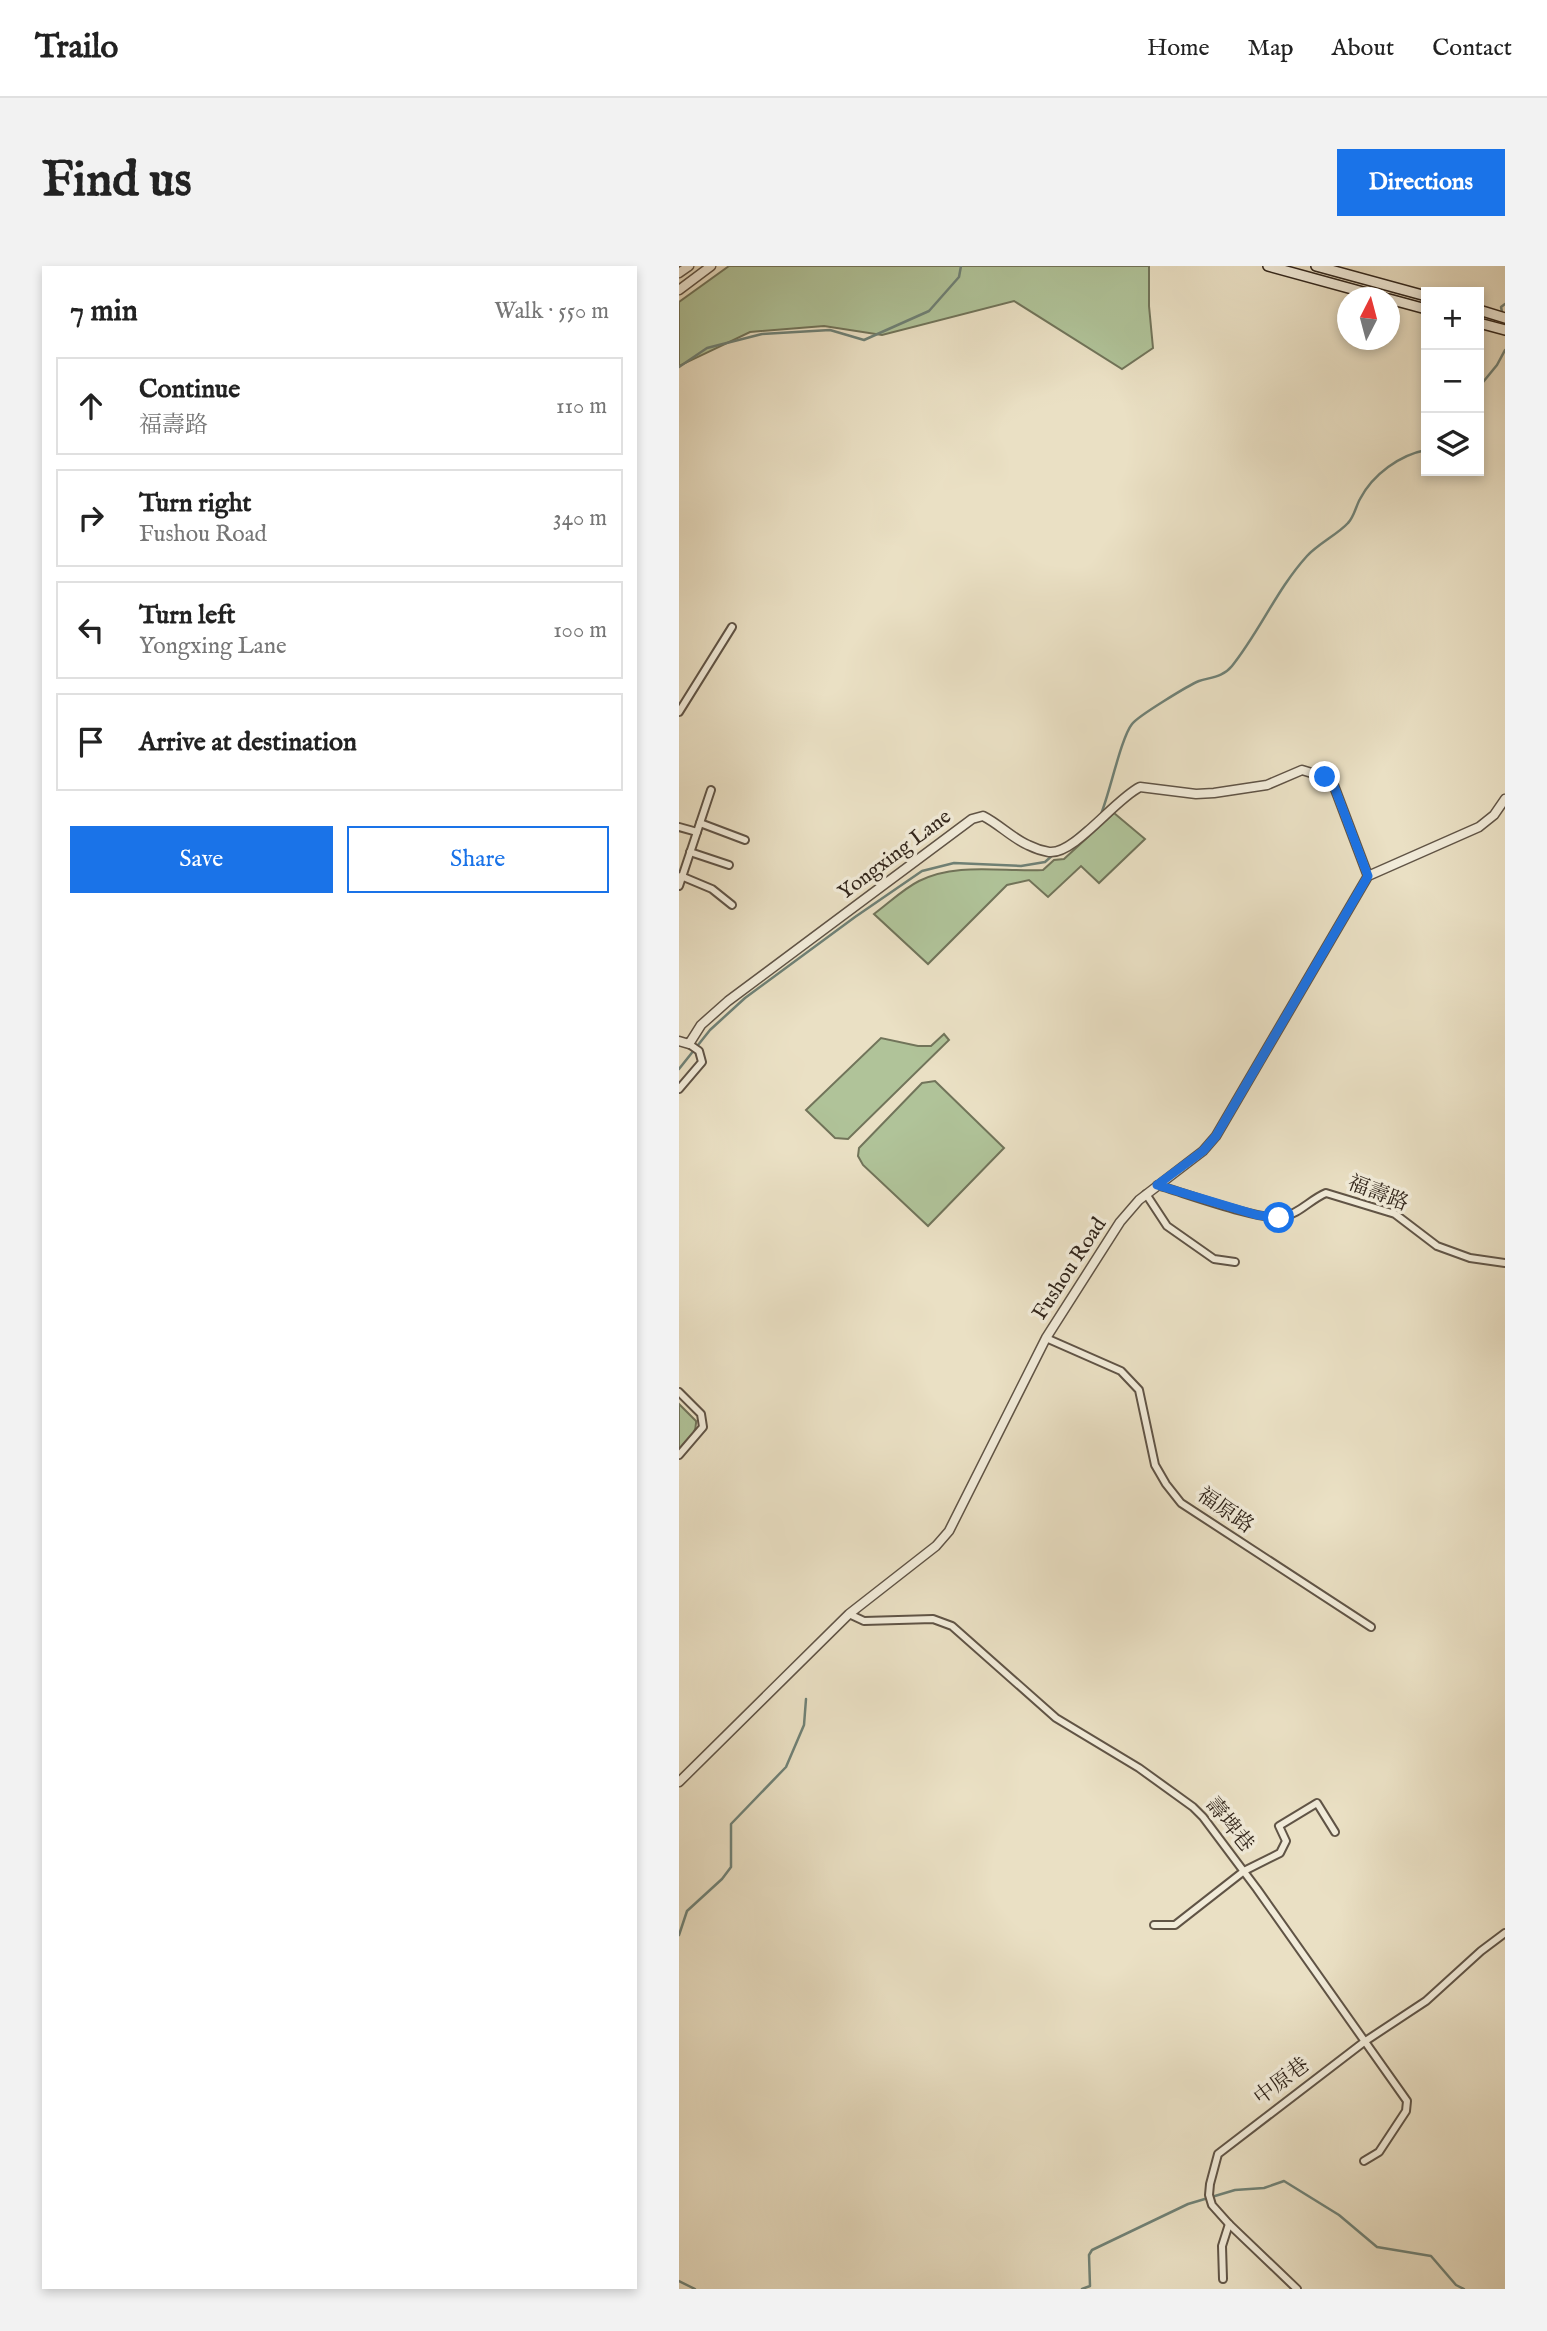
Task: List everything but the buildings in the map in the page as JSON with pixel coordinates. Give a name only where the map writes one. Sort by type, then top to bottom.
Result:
[{"type":"main road","points":[[1268,266],[1348,287]]},
{"type":"main road","points":[[1316,266],[1421,295]]},
{"type":"main road","points":[[1400,302],[1421,308]]},
{"type":"main road","points":[[1484,312],[1505,318]]},
{"type":"main road","points":[[1484,324],[1505,330]]},
{"type":"street","points":[[679,273],[689,266]]},
{"type":"street","points":[[679,290],[711,266]]},
{"type":"street","points":[[679,712],[731,627]]},
{"type":"street","name":"Yongxing Lane","points":[[694,1047],[701,1025],[728,1001],[972,819],[983,816],[1028,845],[1049,852],[1059,851],[1070,845],[1118,802],[1140,787],[1203,794],[1267,785],[1293,773],[1309,771],[1325,777],[1334,786],[1368,876]]},
{"type":"street","points":[[679,886],[711,790]]},
{"type":"street","points":[[1368,876],[1479,827],[1494,815],[1505,799]]},
{"type":"street","points":[[700,824],[745,840]]},
{"type":"street","points":[[679,827],[697,832]]},
{"type":"street","points":[[690,852],[729,865]]},
{"type":"street","points":[[679,858],[687,861]]},
{"type":"street","points":[[681,876],[712,889],[732,905]]},
{"type":"street","name":"Fushou Road","points":[[679,1782],[849,1614],[936,1546],[949,1531],[1046,1338],[1120,1222],[1146,1194],[1203,1151],[1216,1136],[1368,876]]},
{"type":"street","points":[[679,1041],[694,1047],[702,1062],[679,1089]]},
{"type":"street","name":"福壽路","points":[[1157,1185],[1257,1215],[1279,1218],[1291,1215],[1326,1193],[1395,1214],[1437,1246],[1470,1258],[1505,1263]]},
{"type":"street","points":[[1146,1194],[1167,1226],[1215,1259],[1235,1262]]},
{"type":"street","name":"福原路","points":[[1046,1338],[1121,1371],[1139,1390],[1155,1465],[1181,1503],[1371,1627]]},
{"type":"street","points":[[679,1392],[701,1414],[703,1427],[679,1455]]},
{"type":"street","name":"壽埤巷","points":[[849,1614],[864,1621],[933,1619],[952,1626],[1056,1717],[1139,1768],[1193,1807],[1244,1871],[1407,2101],[1406,2111],[1379,2152],[1364,2161]]},
{"type":"street","points":[[1154,1925],[1175,1925],[1244,1871],[1280,1853],[1286,1841],[1279,1825],[1317,1803],[1335,1832]]},
{"type":"street","name":"中原巷","points":[[1297,2289],[1212,2205],[1209,2195],[1218,2154],[1364,2042],[1426,2001],[1505,1933]]},
{"type":"street","points":[[1223,2279],[1222,2246],[1229,2224]]},
{"type":"green space","points":[[729,266],[1149,266],[1153,348],[1122,369],[1014,301],[882,335],[824,326],[750,332],[679,366],[679,302]]},
{"type":"green space","points":[[1114,813],[1145,839],[1099,883],[1081,866],[1048,897],[1029,880],[1007,885],[928,964],[874,914],[907,888],[933,875],[979,869],[1043,870],[1054,860],[1064,859]]},
{"type":"green space","points":[[944,1034],[949,1040],[848,1139],[835,1138],[806,1110],[881,1038],[931,1046]]},
{"type":"green space","points":[[935,1081],[1004,1148],[928,1226],[863,1165],[858,1156],[859,1148],[922,1083]]},
{"type":"green space","points":[[679,1404],[696,1421],[696,1426],[679,1451]]},
{"type":"waterway","points":[[679,367],[707,348],[762,334],[830,330],[864,340],[929,311],[959,277],[961,266]]},
{"type":"waterway","points":[[1505,304],[1501,307],[1505,326]]},
{"type":"waterway","points":[[1484,381],[1505,350]]},
{"type":"waterway","points":[[1101,814],[1132,724],[1185,688],[1229,670],[1296,569],[1312,552],[1348,523],[1372,482],[1397,461],[1421,452]]},
{"type":"waterway","points":[[1067,843],[1086,827]]},
{"type":"waterway","points":[[679,1069],[710,1030],[745,998],[922,871],[954,863],[1021,866],[1045,862],[1054,854]]},
{"type":"waterway","points":[[679,1935],[687,1911],[722,1879],[731,1867],[731,1824],[786,1767],[804,1725],[806,1699]]},
{"type":"waterway","points":[[1082,2289],[1090,2286],[1089,2255],[1092,2250],[1188,2204],[1235,2190],[1264,2188],[1284,2181],[1339,2215],[1377,2247],[1431,2256],[1456,2285],[1464,2289]]},
{"type":"waterway","points":[[679,2281],[695,2289]]},
{"type":"route","points":[[1279,1218],[1257,1215],[1157,1185],[1203,1151],[1216,1136],[1368,876],[1334,786],[1325,777]]}]
